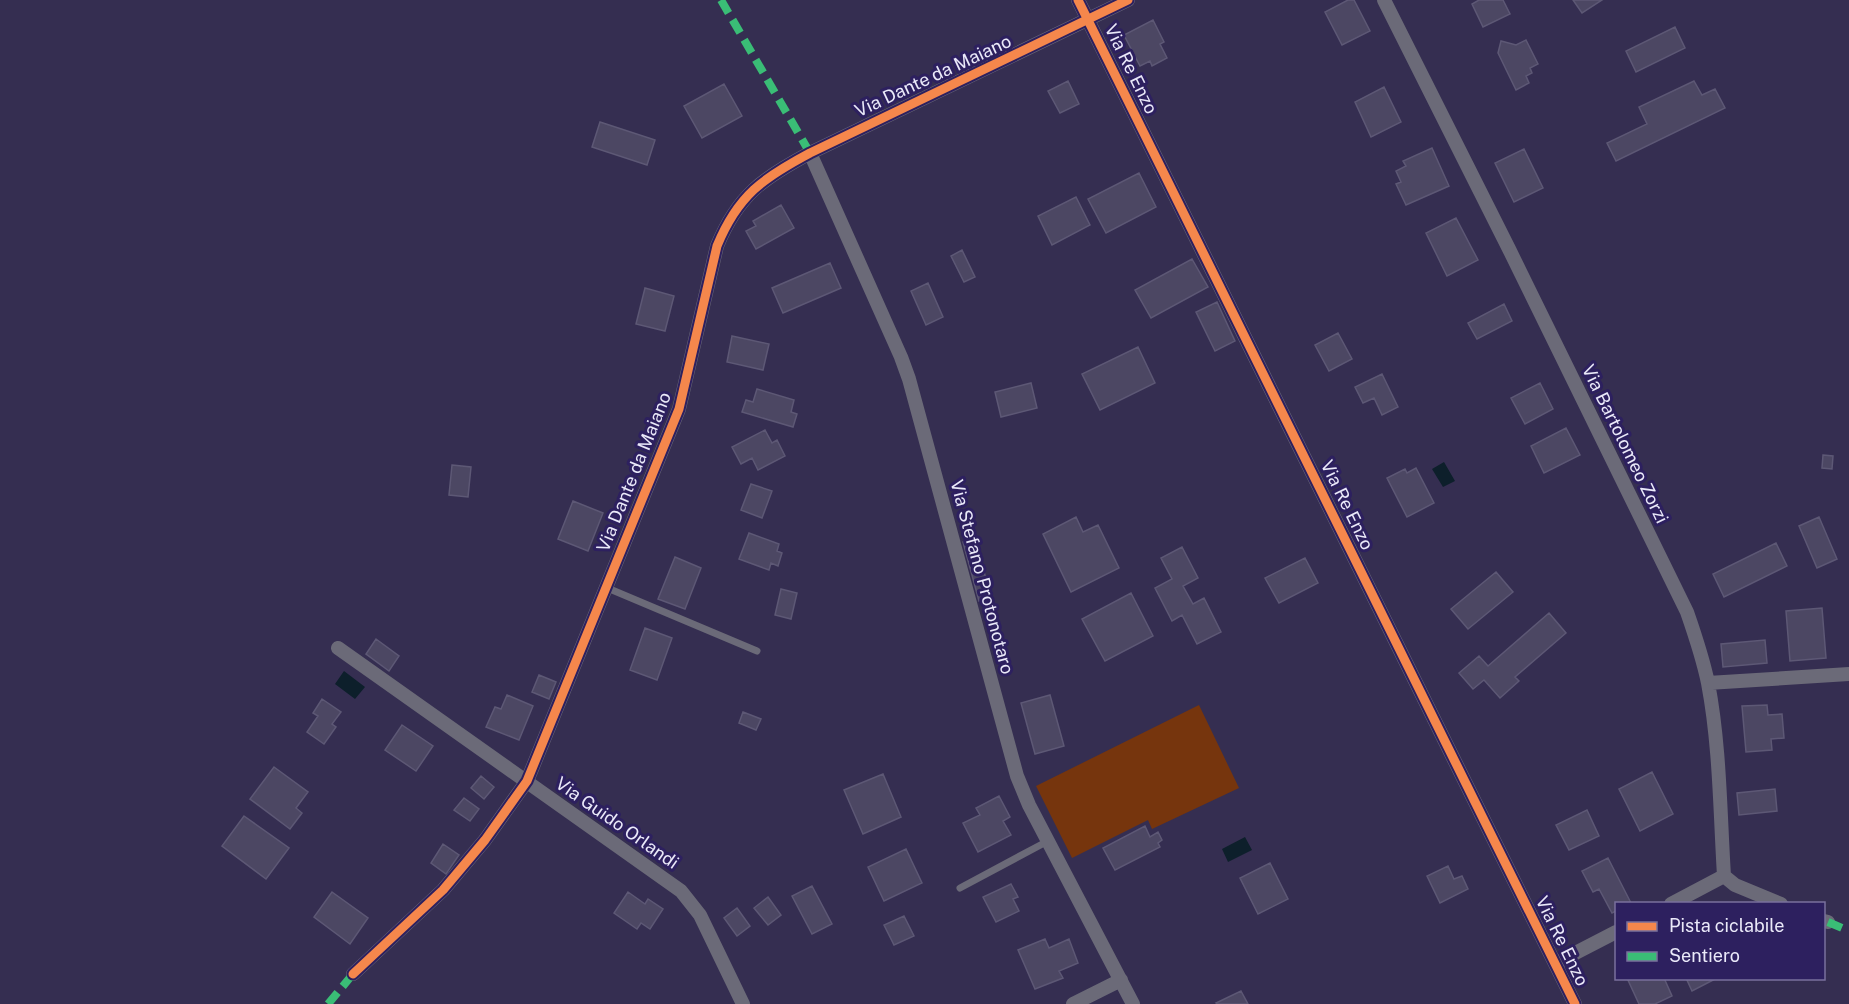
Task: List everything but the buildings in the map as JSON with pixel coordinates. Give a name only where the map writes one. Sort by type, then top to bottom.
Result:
[{"type":"street","name":"Via Re Enzo","points":[[1078,0],[1575,1004]]},
{"type":"street","name":"Via Dante da Maiano","points":[[353,974],[443,890],[485,840],[527,781],[679,409],[717,246],[727,224],[747,195],[769,176],[810,153],[1128,0]]},
{"type":"street","name":"Via Bartolomeo Zorzi","points":[[1384,0],[1687,612],[1708,683],[1716,750],[1724,876]]},
{"type":"street","name":"Via Stefano Protonotaro","points":[[810,153],[909,379],[1014,765],[1025,795],[1133,1004]]},
{"type":"street","name":"Via Guido Orlandi","points":[[338,648],[674,885],[687,898],[703,922],[744,1004]]},
{"type":"street","points":[[1708,683],[1849,674]]},
{"type":"street","points":[[1673,902],[1724,876],[1735,885],[1778,902]]},
{"type":"street","points":[[1556,963],[1615,933]]},
{"type":"street","points":[[1073,1004],[1121,980]]},
{"type":"lane","points":[[606,587],[757,651]]},
{"type":"lane","points":[[960,888],[1048,842]]},
{"type":"shaded area","points":[[1199,705],[1239,788],[1152,829],[1148,820],[1072,858],[1036,786]]},
{"type":"water","points":[[1444,462],[1455,481],[1443,487],[1432,469]]},
{"type":"water","points":[[344,671],[365,687],[355,699],[335,684]]},
{"type":"water","points":[[1245,837],[1252,850],[1228,862],[1222,849]]},
{"type":"marked path","points":[[721,0],[810,153]]},
{"type":"marked path","points":[[1828,922],[1849,931]]},
{"type":"marked path","points":[[328,1004],[353,974]]},
{"type":"cycle path","points":[[1078,0],[1575,1004]]},
{"type":"cycle path","points":[[353,974],[443,890],[485,840],[527,781],[679,409],[717,246],[725,228],[743,201],[765,180],[810,153],[1128,0]]}]
